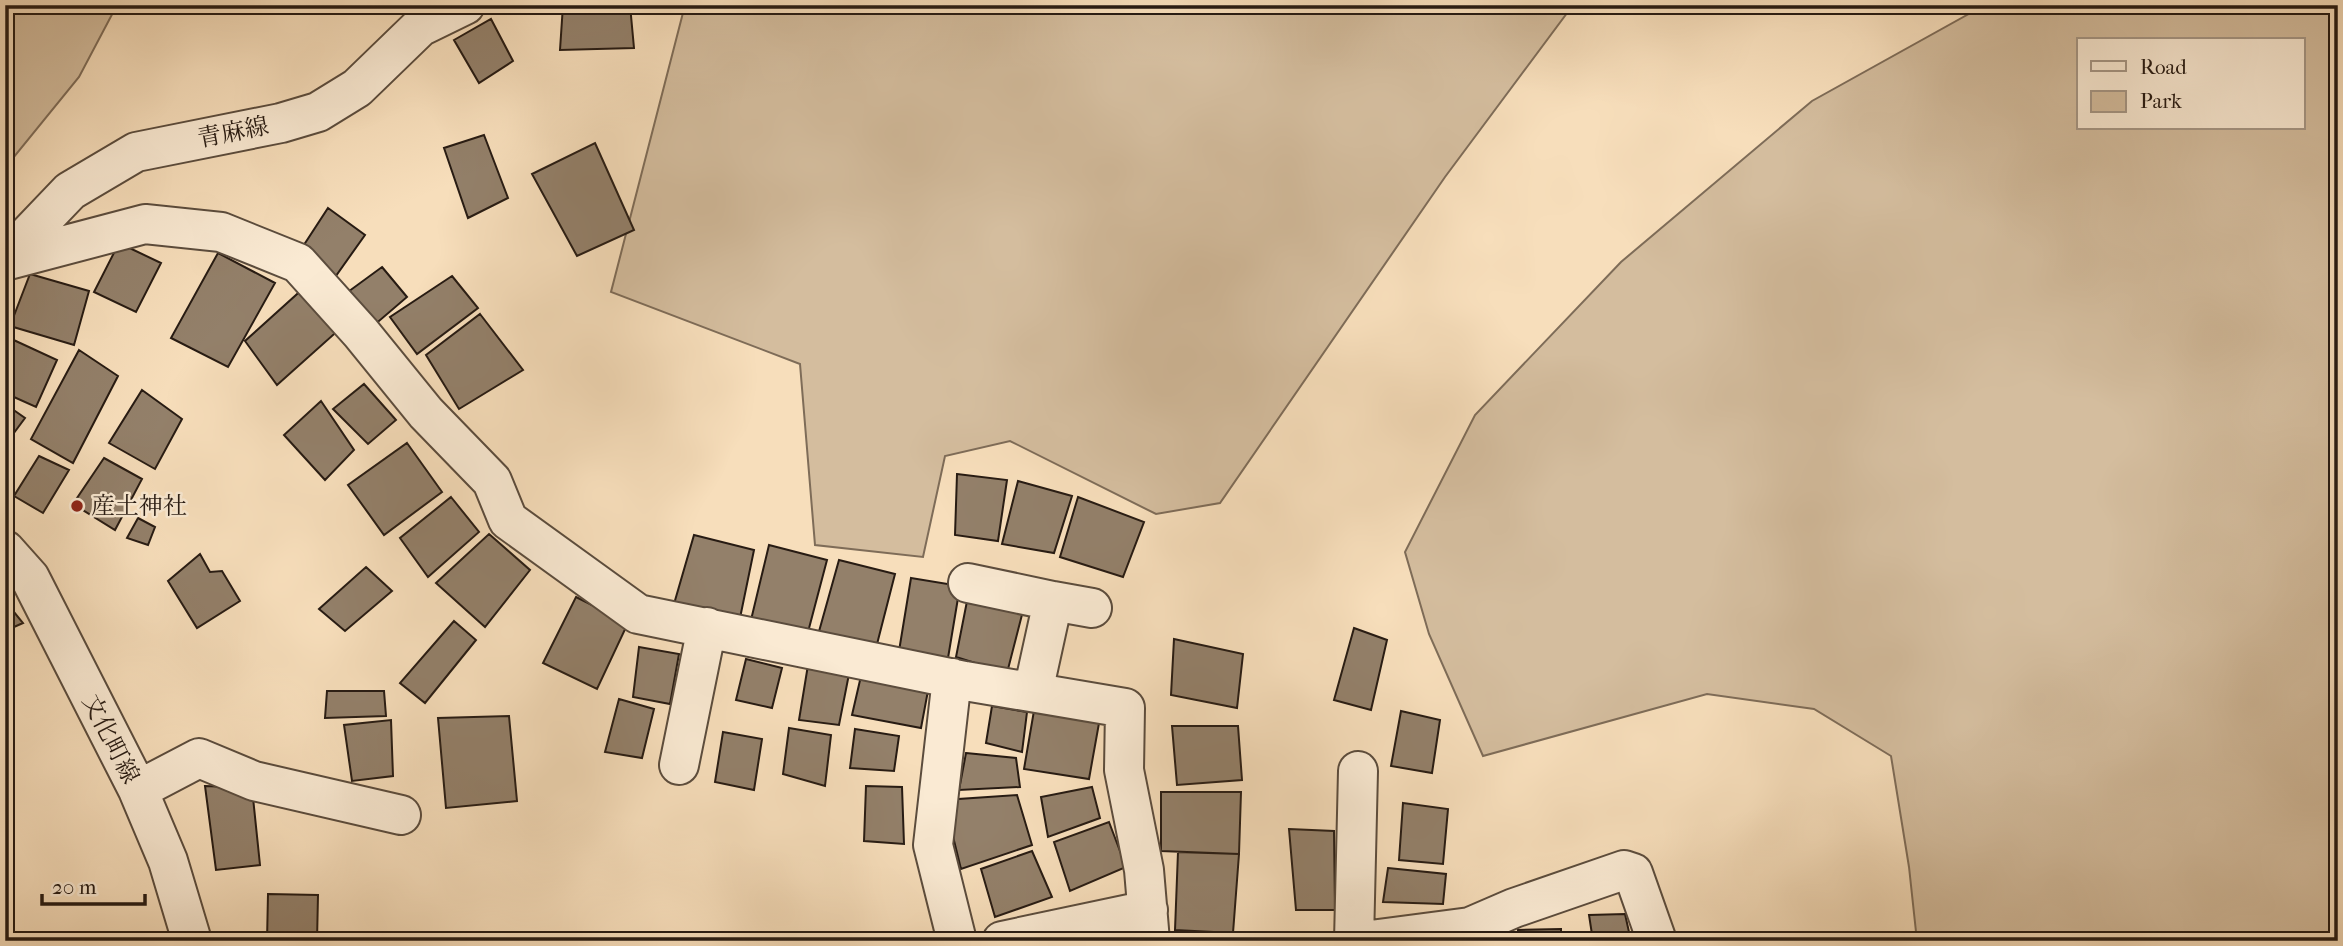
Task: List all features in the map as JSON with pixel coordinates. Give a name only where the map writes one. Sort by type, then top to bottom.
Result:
[{"type":"street","name":"青麻線","points":[[5,260],[70,191],[136,152],[281,123],[318,112],[357,88],[419,27],[465,5]]},
{"type":"street","points":[[5,260],[145,224],[221,232],[298,263],[362,333],[426,413],[492,481],[508,520],[638,614],[952,678],[1125,708],[1124,770],[1144,870],[1149,925],[1002,941]]},
{"type":"street","name":"文化町線","points":[[5,550],[30,578],[138,790],[168,861],[192,941]]},
{"type":"street","points":[[968,583],[1092,608]]},
{"type":"street","points":[[1033,692],[1053,601]]},
{"type":"street","points":[[679,765],[706,627]]},
{"type":"street","points":[[952,678],[933,845],[957,941]]},
{"type":"street","points":[[138,790],[199,758],[254,781],[401,815]]},
{"type":"street","points":[[1354,941],[1358,771]]},
{"type":"street","points":[[1363,941],[1471,934],[1624,870],[1633,873],[1657,941]]},
{"type":"green space","points":[[5,5],[117,5],[79,77],[5,168]]},
{"type":"green space","points":[[685,5],[1573,5],[1445,177],[1220,503],[1156,514],[1010,441],[945,456],[923,557],[815,545],[800,364],[611,292]]},
{"type":"green space","points":[[1985,5],[2338,5],[2338,941],[1917,941],[1909,867],[1891,756],[1814,709],[1707,694],[1483,756],[1429,634],[1405,552],[1475,415],[1621,262],[1812,101]]},
{"type":"building","points":[[563,5],[630,5],[634,48],[560,50]]},
{"type":"building","points":[[491,19],[513,61],[479,83],[454,40]]},
{"type":"building","points":[[484,135],[508,198],[468,218],[444,148]]},
{"type":"building","points":[[595,143],[634,230],[577,256],[532,174]]},
{"type":"building","points":[[328,208],[365,235],[333,280],[298,254]]},
{"type":"building","points":[[119,243],[161,263],[136,312],[94,292]]},
{"type":"building","points":[[218,253],[275,283],[228,367],[171,338]]},
{"type":"building","points":[[382,267],[407,297],[372,327],[341,297]]},
{"type":"building","points":[[30,274],[89,291],[74,345],[10,326]]},
{"type":"building","points":[[452,276],[478,308],[417,354],[390,317]]},
{"type":"building","points":[[306,286],[342,327],[277,385],[245,341]]},
{"type":"building","points":[[480,314],[523,370],[459,409],[426,355]]},
{"type":"building","points":[[5,336],[57,360],[36,407],[5,393]]},
{"type":"building","points":[[79,350],[118,376],[73,463],[31,439]]},
{"type":"building","points":[[364,384],[396,420],[368,444],[333,409]]},
{"type":"building","points":[[142,390],[182,419],[155,469],[109,443]]},
{"type":"building","points":[[321,401],[354,450],[325,480],[284,435]]},
{"type":"building","points":[[5,404],[25,418],[5,445]]},
{"type":"building","points":[[407,443],[442,492],[384,535],[348,485]]},
{"type":"building","points":[[39,456],[69,470],[43,513],[14,496]]},
{"type":"building","points":[[104,458],[142,479],[115,530],[73,504]]},
{"type":"building","points":[[957,474],[1007,480],[998,541],[955,535]]},
{"type":"building","points":[[1018,481],[1072,496],[1054,553],[1002,544]]},
{"type":"building","points":[[451,497],[479,532],[428,577],[400,538]]},
{"type":"building","points":[[1078,497],[1144,522],[1123,577],[1060,557]]},
{"type":"building","points":[[138,518],[155,527],[148,545],[127,538]]},
{"type":"building","points":[[489,534],[530,570],[485,627],[436,583]]},
{"type":"building","points":[[694,535],[754,550],[740,618],[674,604]]},
{"type":"building","points":[[769,545],[827,560],[808,632],[751,620]]},
{"type":"building","points":[[200,554],[210,572],[222,571],[240,601],[197,628],[168,581]]},
{"type":"building","points":[[839,560],[895,574],[876,648],[818,635]]},
{"type":"building","points":[[366,567],[392,591],[345,631],[319,609]]},
{"type":"building","points":[[911,578],[960,586],[948,658],[899,651]]},
{"type":"building","points":[[969,591],[1025,603],[1007,673],[956,657]]},
{"type":"building","points":[[576,597],[628,623],[597,689],[543,663]]},
{"type":"building","points":[[5,601],[23,623],[5,631]]},
{"type":"building","points":[[454,621],[476,640],[425,703],[400,683]]},
{"type":"building","points":[[1354,628],[1387,640],[1371,710],[1334,700]]},
{"type":"building","points":[[5,632],[11,645],[5,650]]},
{"type":"building","points":[[1174,639],[1243,654],[1237,708],[1171,695]]},
{"type":"building","points":[[639,647],[679,654],[670,704],[633,697]]},
{"type":"building","points":[[746,659],[782,668],[772,708],[736,700]]},
{"type":"building","points":[[864,663],[930,680],[921,728],[852,715]]},
{"type":"building","points":[[808,665],[849,674],[839,725],[799,720]]},
{"type":"building","points":[[327,691],[384,691],[386,716],[325,718]]},
{"type":"building","points":[[619,699],[654,709],[642,758],[605,752]]},
{"type":"building","points":[[1036,699],[1101,712],[1089,779],[1024,769]]},
{"type":"building","points":[[992,706],[1027,712],[1022,752],[986,743]]},
{"type":"building","points":[[1401,711],[1440,720],[1432,773],[1391,766]]},
{"type":"building","points":[[509,716],[517,801],[446,808],[438,718]]},
{"type":"building","points":[[391,720],[393,776],[352,781],[344,725]]},
{"type":"building","points":[[1172,726],[1238,726],[1242,780],[1177,785]]},
{"type":"building","points":[[789,728],[831,735],[825,786],[783,774]]},
{"type":"building","points":[[855,729],[899,736],[894,771],[850,768]]},
{"type":"building","points":[[723,732],[762,739],[754,790],[715,782]]},
{"type":"building","points":[[966,753],[1016,758],[1020,787],[959,790]]},
{"type":"building","points":[[205,786],[252,788],[260,865],[216,870]]},
{"type":"building","points":[[866,786],[902,787],[904,844],[864,841]]},
{"type":"building","points":[[1092,787],[1100,818],[1048,837],[1041,797]]},
{"type":"building","points":[[1161,792],[1241,792],[1239,854],[1161,851]]},
{"type":"building","points":[[1017,795],[1032,845],[961,869],[944,800]]},
{"type":"building","points":[[1403,803],[1448,809],[1443,864],[1399,860]]},
{"type":"building","points":[[1109,822],[1126,867],[1070,891],[1054,842]]},
{"type":"building","points":[[1289,829],[1334,831],[1335,910],[1296,910]]},
{"type":"building","points":[[1032,851],[1052,897],[995,917],[981,869]]},
{"type":"building","points":[[1178,852],[1239,854],[1233,933],[1175,930]]},
{"type":"building","points":[[1388,868],[1446,874],[1443,904],[1383,902]]},
{"type":"building","points":[[268,894],[318,895],[317,941],[267,941]]},
{"type":"building","points":[[1625,914],[1631,941],[1593,941],[1589,915]]},
{"type":"building","points":[[1561,929],[1561,941],[1518,941],[1518,930]]},
{"type":"place","name":"産土神社","points":[[77,506]]}]
